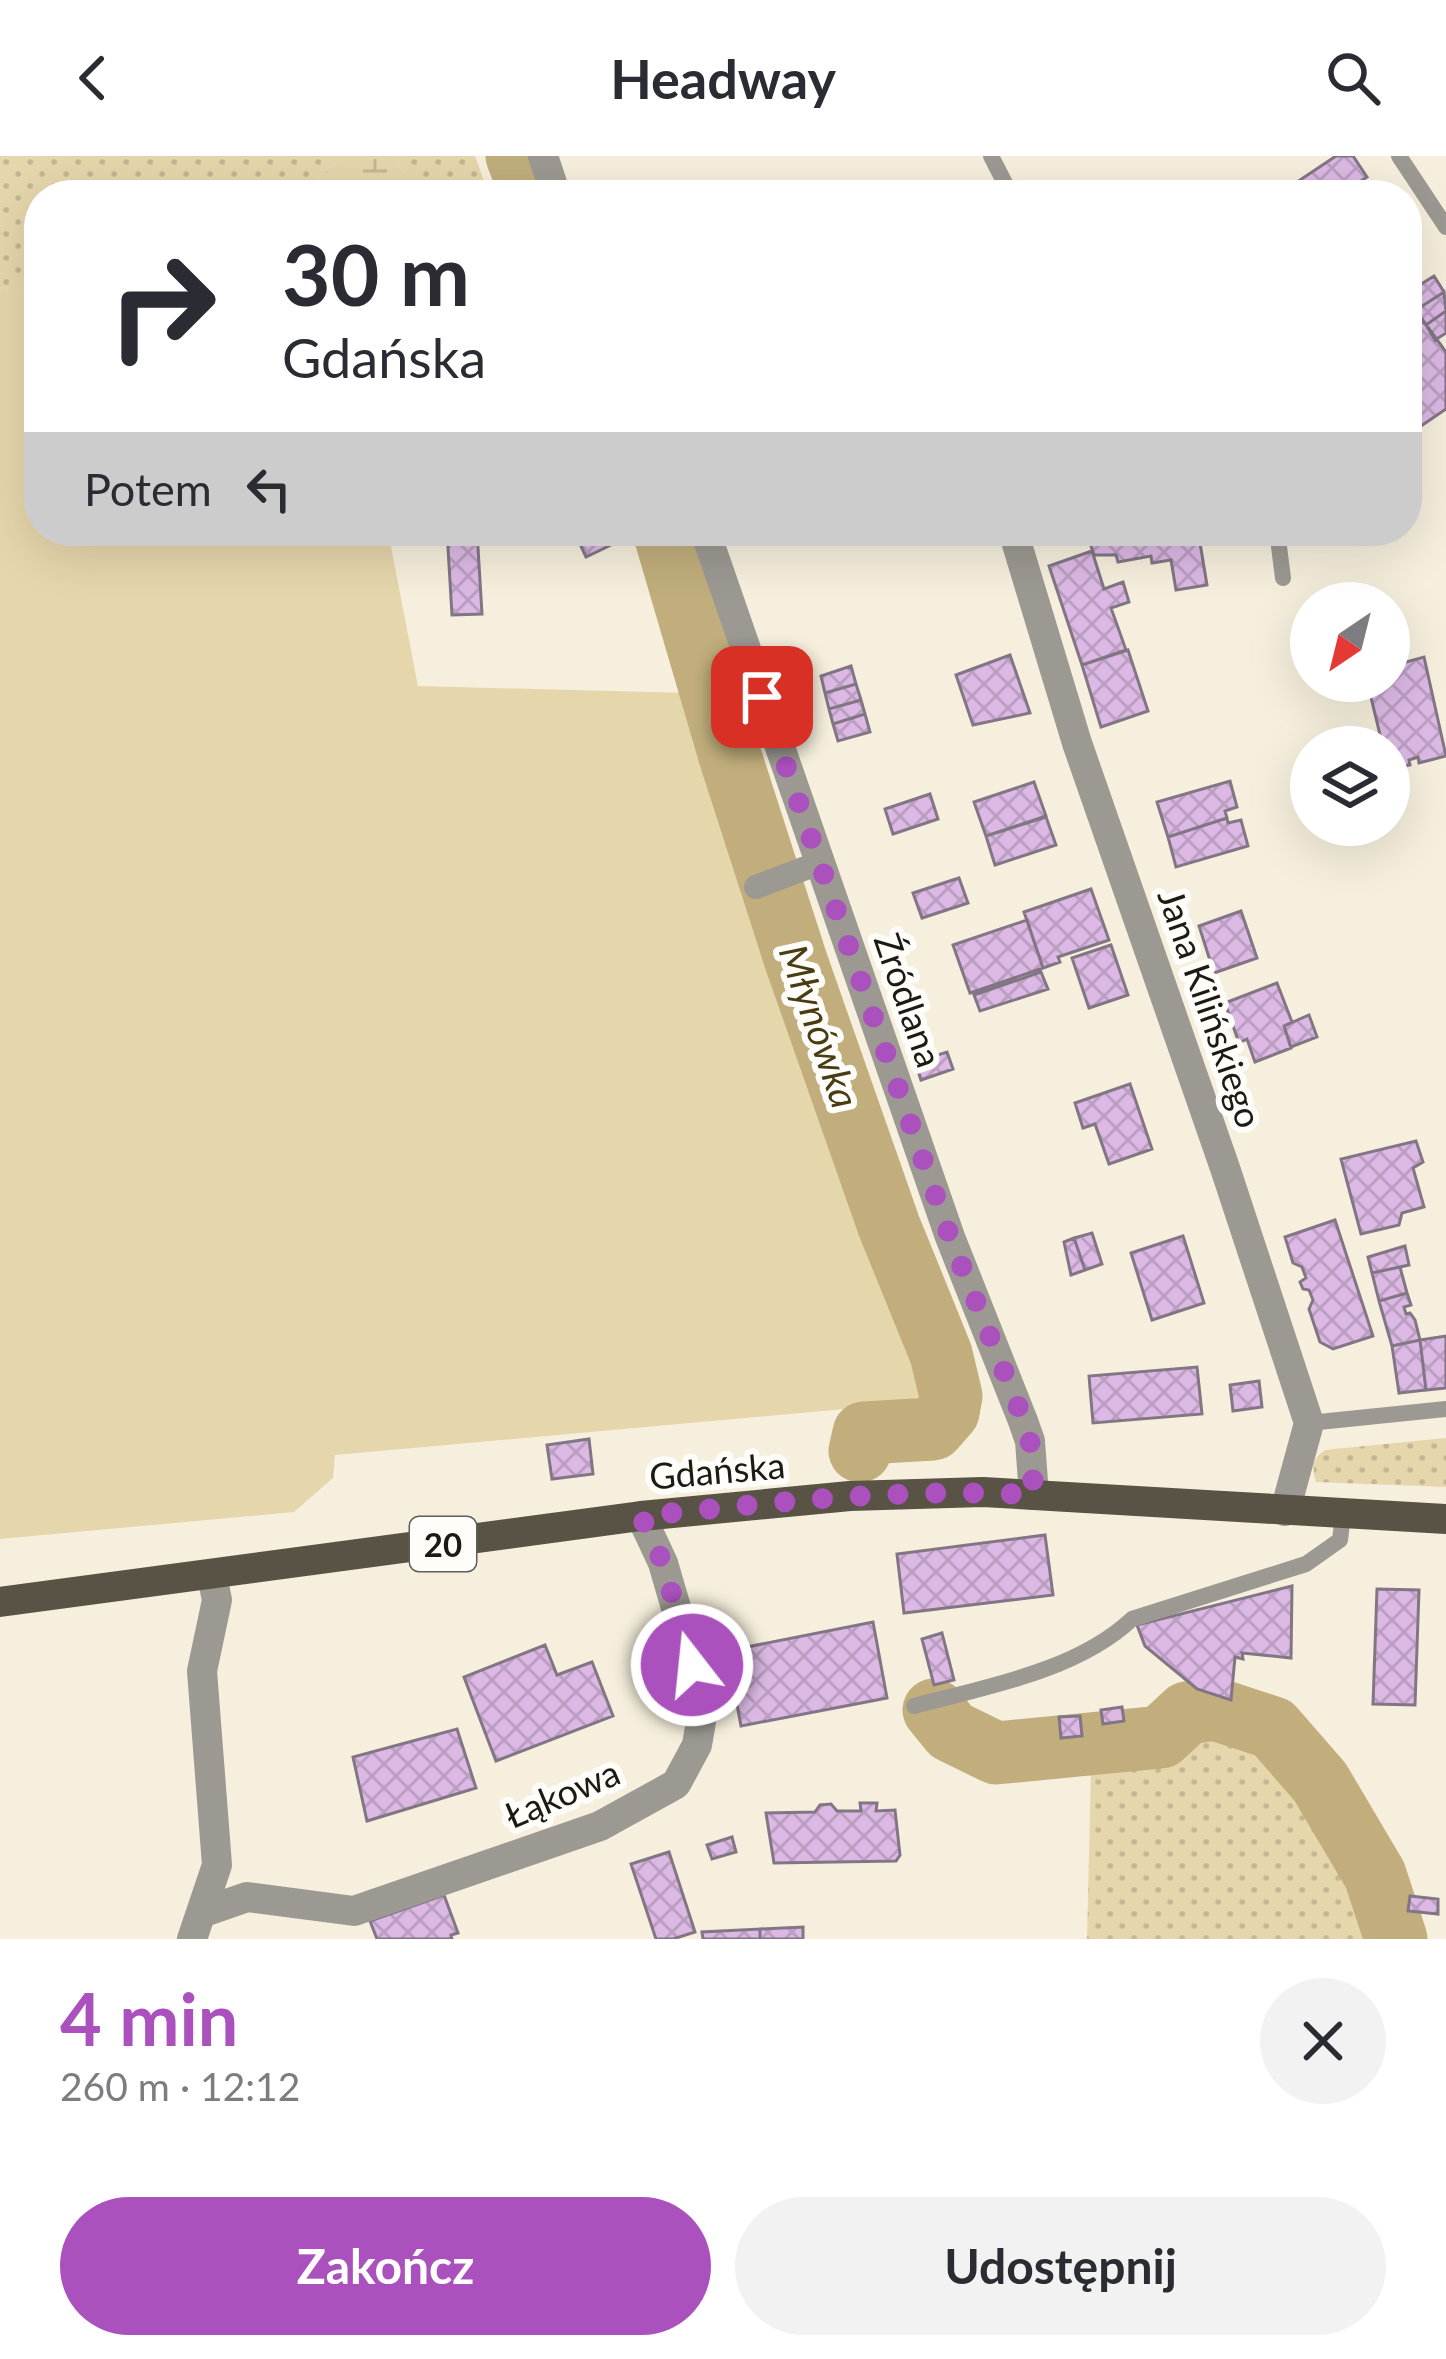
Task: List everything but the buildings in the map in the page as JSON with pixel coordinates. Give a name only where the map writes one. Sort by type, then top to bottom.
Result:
[{"type":"main road","name":"Gdańska","points":[[0,1602],[641,1516],[850,1496],[983,1492],[1446,1519]]},
{"type":"street","name":"Źródlana","points":[[714,546],[809,867],[1024,1421],[1034,1495]]},
{"type":"street","name":"Jana Kilińskiego","points":[[1018,546],[1077,743],[1309,1423]]},
{"type":"street","points":[[756,887],[809,867]]},
{"type":"street","points":[[1286,1511],[1309,1423]]},
{"type":"street","name":"Łąkowa","points":[[197,1926],[247,1897],[354,1911],[600,1826],[676,1784],[697,1745],[704,1704],[663,1563],[641,1516]]},
{"type":"street","points":[[197,1926],[217,1865],[202,1671],[217,1600],[212,1576]]},
{"type":"lane","points":[[1422,186],[1446,227]]},
{"type":"lane","points":[[1279,546],[1283,578]]},
{"type":"lane","points":[[1309,1423],[1446,1409]]},
{"type":"lane","points":[[914,1706],[1043,1668],[1111,1639],[1132,1619],[1306,1564],[1340,1540],[1343,1515]]},
{"type":"green space","points":[[0,156],[344,156],[316,180],[24,180],[24,292],[0,287]]},
{"type":"green space","points":[[344,156],[390,156],[412,180],[316,180]]},
{"type":"green space","points":[[390,156],[475,156],[484,180],[412,180]]},
{"type":"green space","points":[[0,287],[24,292],[24,546],[391,546],[418,686],[689,693],[927,1381],[923,1402],[335,1455],[333,1478],[294,1512],[0,1539]]},
{"type":"green space","points":[[1446,1438],[1446,1487],[1316,1482],[1314,1464],[1325,1450]]},
{"type":"green space","points":[[1198,1732],[1261,1747],[1335,1853],[1369,1939],[1087,1939],[1091,1768],[1172,1755]]},
{"type":"waterway","name":"Młynówka","points":[[517,156],[526,180]]},
{"type":"waterway","name":"Młynówka","points":[[668,546],[796,961],[889,1226],[941,1354],[951,1396],[948,1412],[933,1429],[864,1433],[860,1451]]},
{"type":"waterway","name":"Młynówka","points":[[934,1710],[951,1731],[996,1753],[1161,1737],[1187,1713],[1215,1709],[1273,1728],[1320,1782],[1375,1875],[1396,1939]]},
{"type":"route","points":[[692,1665],[663,1563],[641,1516],[850,1496],[1034,1495],[1024,1421],[950,1237],[762,697]]}]
